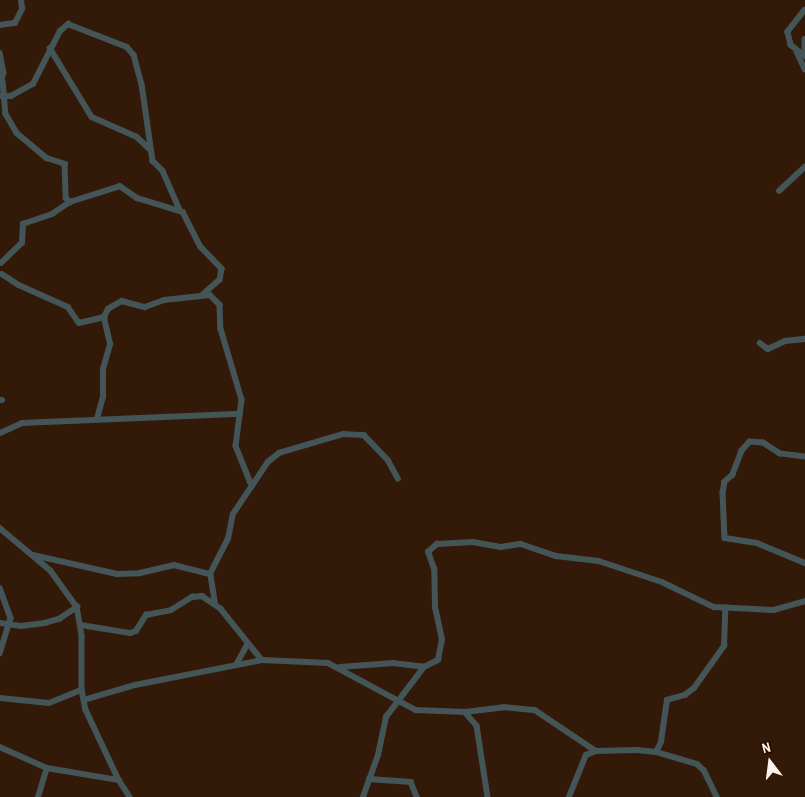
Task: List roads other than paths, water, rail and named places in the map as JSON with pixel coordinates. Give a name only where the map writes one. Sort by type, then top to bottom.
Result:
[{"type":"street","points":[[0,25],[15,23],[22,9],[21,0]]},
{"type":"street","points":[[805,10],[788,32],[788,41],[797,52],[805,70]]},
{"type":"street","points":[[1,96],[32,84],[50,48],[64,26],[68,24],[128,47],[134,55],[142,84],[150,148],[180,210],[201,247],[222,269],[220,280],[204,294]]},
{"type":"street","points":[[805,39],[805,51]]},
{"type":"street","points":[[50,48],[92,116],[137,137],[150,148]]},
{"type":"street","points":[[797,52],[805,56]]},
{"type":"street","points":[[0,53],[1,96],[6,114],[17,133],[47,158],[64,164],[66,198],[70,202]]},
{"type":"street","points":[[778,192],[805,167]]},
{"type":"street","points":[[1,263],[22,243],[23,224],[59,210],[70,202],[114,186],[138,198],[180,210]]},
{"type":"street","points":[[2,274],[19,285],[68,306],[79,323],[104,317],[112,305],[122,301],[145,307],[164,300],[204,294],[214,297],[220,305],[221,329],[242,400],[236,446],[252,486]]},
{"type":"street","points":[[97,419],[103,397],[103,369],[110,344],[104,317]]},
{"type":"street","points":[[760,343],[768,349],[786,341],[805,339]]},
{"type":"street","points":[[0,433],[17,423],[240,414]]},
{"type":"street","points":[[215,604],[210,574],[228,539],[232,514],[268,462],[279,453],[343,434],[367,437],[388,460],[398,478]]},
{"type":"street","points":[[805,457],[780,454],[763,443],[750,442],[742,451],[733,476],[725,482],[723,493],[725,538],[757,543],[805,563]]},
{"type":"street","points":[[0,528],[2,534],[31,555],[60,580],[77,607],[81,625],[82,690],[86,710],[119,780],[130,797]]},
{"type":"street","points":[[363,797],[378,755],[384,721],[424,667],[438,660],[442,646],[434,602],[434,569],[428,552],[437,544],[473,542],[501,547],[519,544],[556,556],[599,561],[662,582],[708,604],[725,608],[774,610],[805,601]]},
{"type":"street","points":[[31,555],[117,574],[140,573],[174,565],[210,574]]},
{"type":"street","points":[[0,588],[9,622],[0,654]]},
{"type":"street","points":[[81,625],[130,633],[136,631],[146,615],[171,610],[192,597],[202,596],[215,604],[247,645],[262,660]]},
{"type":"street","points":[[0,623],[9,622],[15,625],[52,622],[77,607]]},
{"type":"street","points":[[656,752],[661,742],[667,700],[685,695],[694,688],[724,646],[725,608]]},
{"type":"street","points":[[236,665],[247,645]]},
{"type":"street","points":[[84,700],[118,689],[262,660],[317,661],[340,667],[420,711],[465,712],[504,707],[539,711],[596,751]]},
{"type":"street","points":[[340,667],[393,663],[424,667]]},
{"type":"street","points":[[0,698],[49,702],[82,690]]},
{"type":"street","points":[[465,712],[477,726],[488,797]]},
{"type":"street","points":[[0,747],[47,768],[119,780]]},
{"type":"street","points":[[568,797],[583,758],[596,751],[656,752],[701,767],[717,797]]},
{"type":"street","points":[[38,797],[47,768]]},
{"type":"street","points":[[369,779],[411,782],[417,797]]}]
